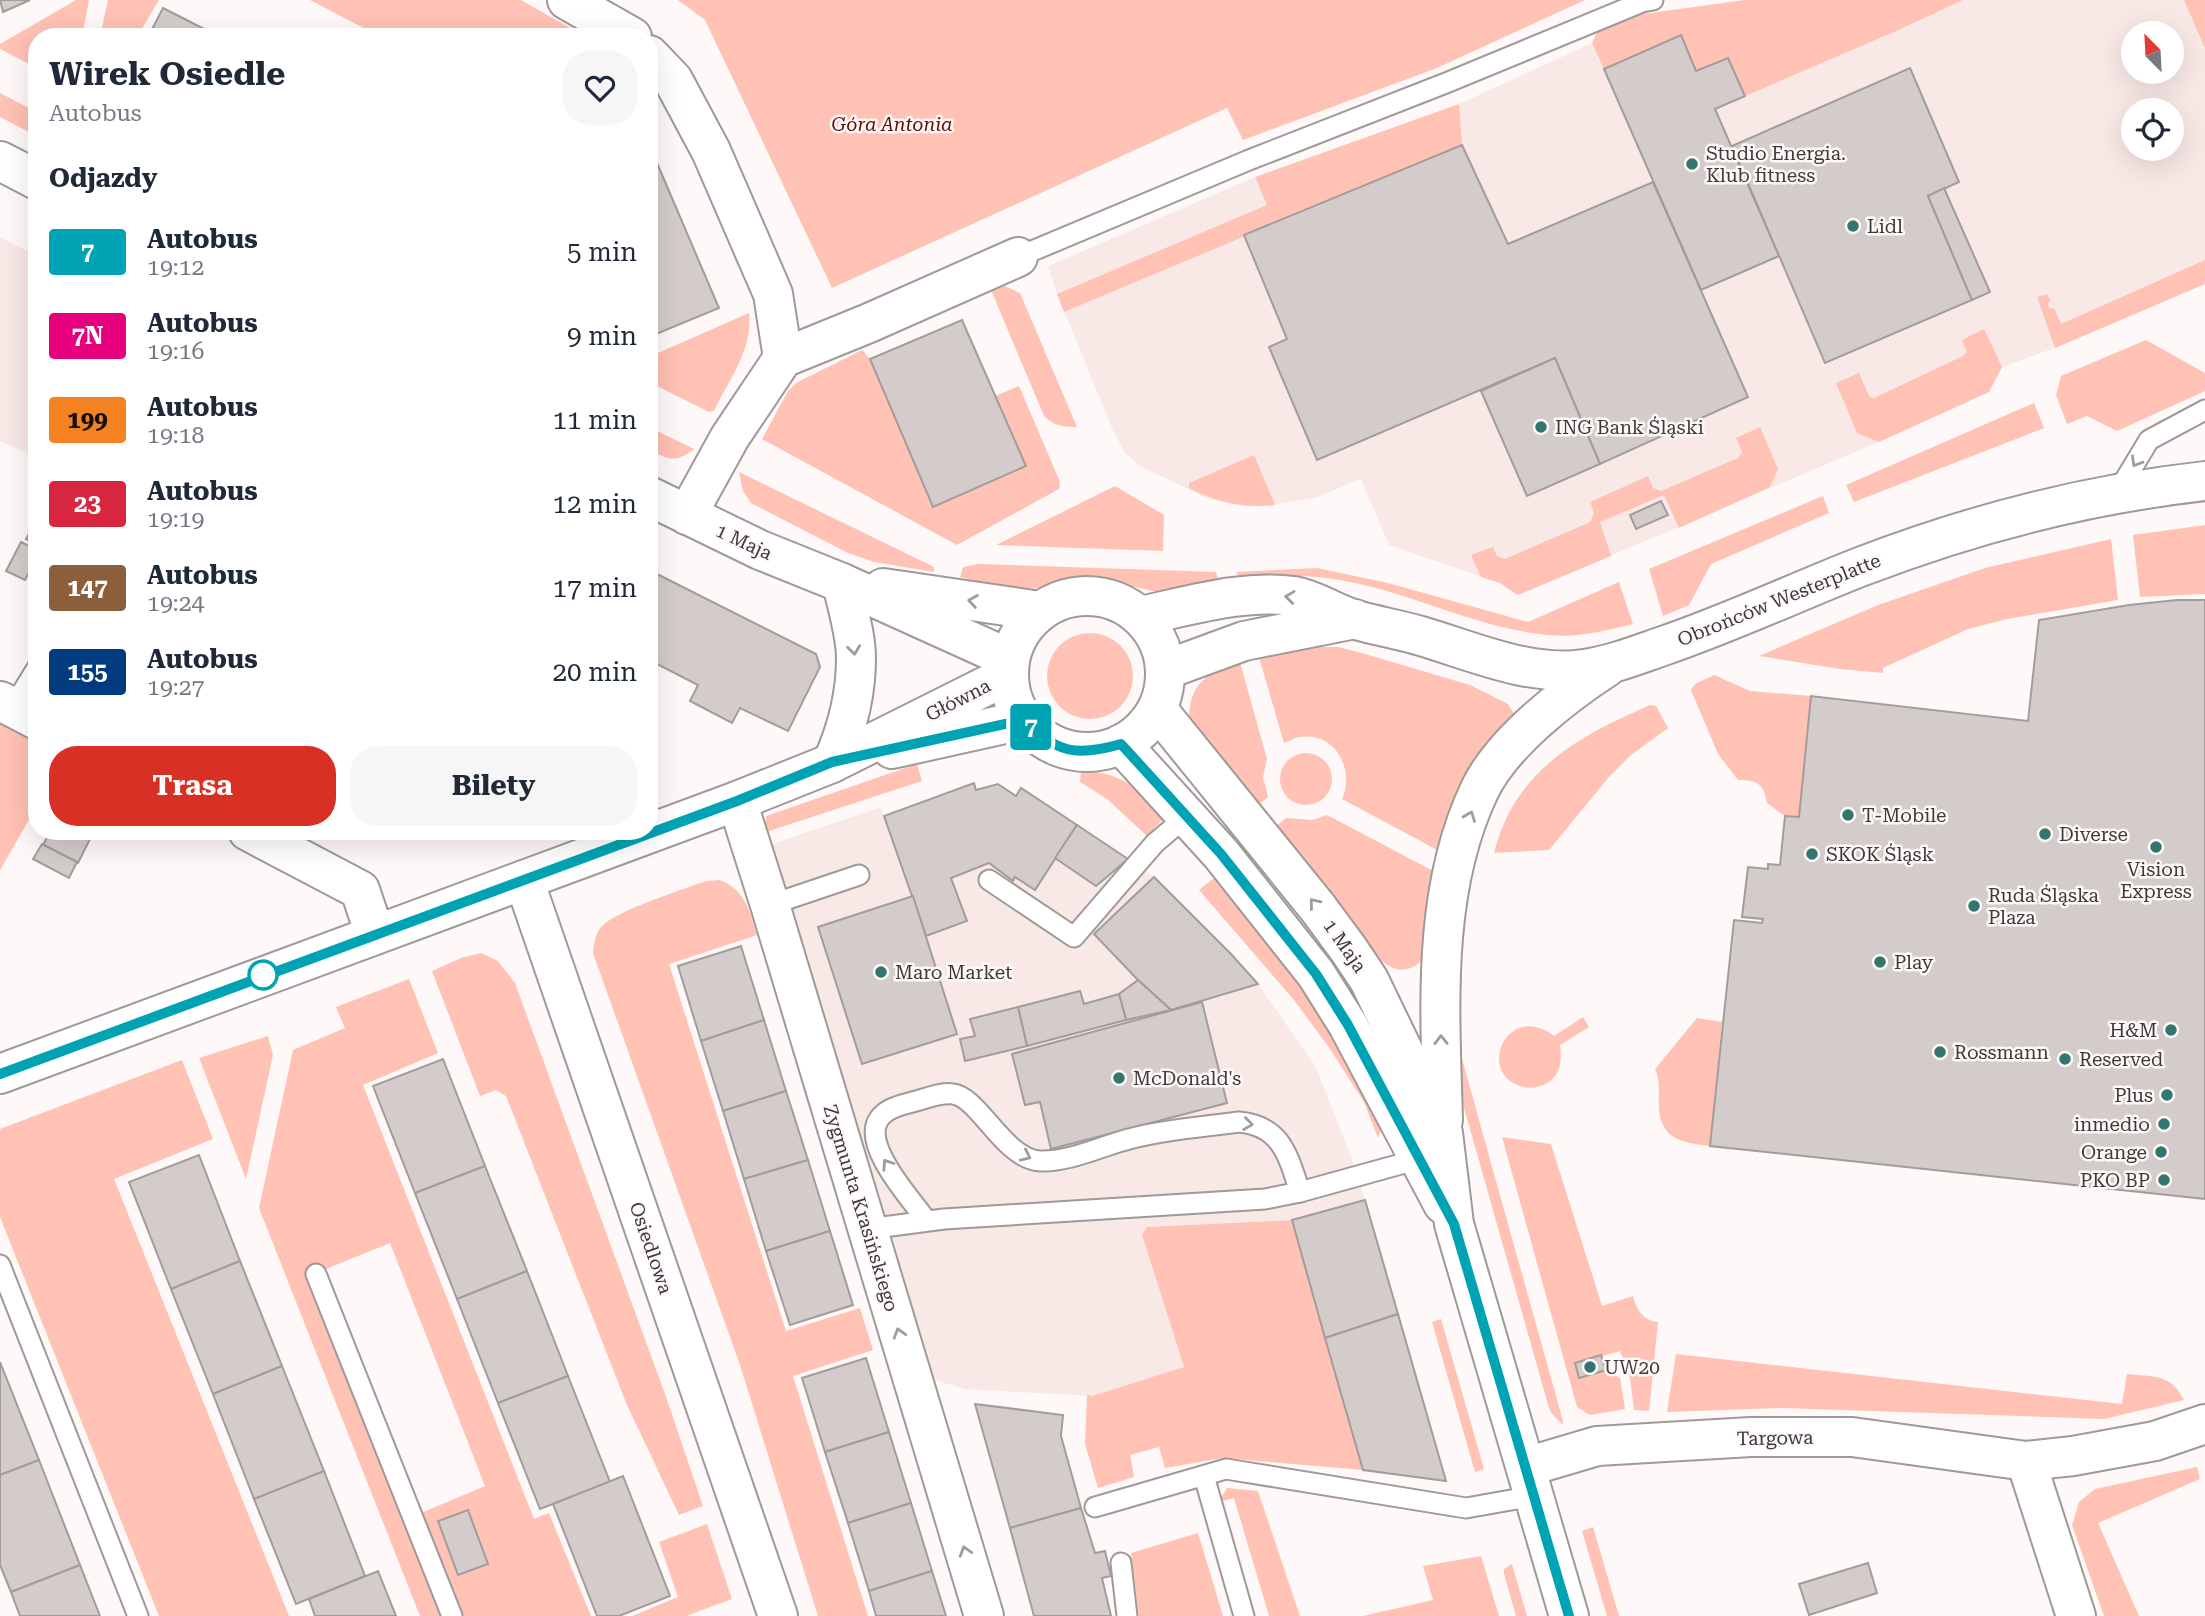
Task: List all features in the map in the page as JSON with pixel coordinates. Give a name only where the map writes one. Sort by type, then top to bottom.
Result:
[{"type":"street","points":[[567,0],[616,28]]},
{"type":"street","points":[[658,64],[673,80],[712,151],[773,295],[783,358]]},
{"type":"street","points":[[0,161],[28,175]]},
{"type":"street","points":[[687,515],[730,437],[783,358],[1018,257]]},
{"type":"street","name":"Obrońców Westerplatte","points":[[1140,616],[1232,597],[1295,597],[1354,620],[1389,627],[1497,659],[1539,668],[1580,670],[1611,665],[1706,631],[1889,556],[2000,522],[2116,496],[2205,481]]},
{"type":"street","name":"1 Maja","points":[[658,500],[800,568],[842,583],[1009,667]]},
{"type":"street","points":[[832,762],[843,740],[850,715],[856,656],[842,583]]},
{"type":"street","name":"1 Maja","points":[[842,583],[1040,611]]},
{"type":"street","points":[[1080,596],[1102,597],[1122,604],[1140,616],[1153,631],[1162,650],[1165,670],[1164,690],[1157,709],[1142,730],[1121,744],[1095,752],[1068,750],[1042,739],[1023,720],[1010,691],[1009,667],[1016,641],[1026,624],[1040,611],[1059,600],[1080,596]]},
{"type":"street","name":"Obrońców Westerplatte","points":[[1165,670],[1244,640],[1354,620]]},
{"type":"street","points":[[1431,1146],[1439,967],[1454,867],[1466,827],[1481,787],[1504,755],[1574,688],[1611,665]]},
{"type":"street","name":"Główna","points":[[658,830],[832,762],[1009,667]]},
{"type":"street","name":"1 Maja","points":[[1157,709],[1318,908],[1349,950],[1379,999],[1431,1146],[1569,1616]]},
{"type":"street","name":"Główna","points":[[832,762],[1023,720]]},
{"type":"street","name":"1 Maja","points":[[1121,744],[1221,854],[1316,974],[1431,1146]]},
{"type":"street","name":"Zygmunta Krasińskiego","points":[[737,801],[984,1616]]},
{"type":"street","points":[[265,840],[360,890],[375,935]]},
{"type":"street","name":"Główna","points":[[0,1074],[632,840]]},
{"type":"street","name":"Osiedlowa","points":[[524,880],[777,1616]]},
{"type":"street","name":"Targowa","points":[[1530,1481],[1578,1450],[1597,1446],[1751,1437],[1852,1437],[2026,1461],[2073,1456],[2155,1441],[2205,1424]]},
{"type":"street","points":[[2026,1461],[2076,1616]]},
{"type":"lane","points":[[1018,257],[1249,160],[1642,2],[1653,0]]},
{"type":"lane","points":[[2116,496],[2149,440],[2205,410]]},
{"type":"lane","points":[[17,710],[28,687]]},
{"type":"lane","points":[[989,880],[1074,937],[1155,843],[1187,816]]},
{"type":"lane","points":[[770,905],[859,875]]},
{"type":"lane","points":[[926,1220],[882,1157],[874,1136],[874,1128],[878,1119],[894,1107],[951,1093],[966,1100],[1013,1149],[1037,1161],[1054,1160],[1135,1137],[1239,1122],[1255,1123],[1266,1128],[1283,1148],[1300,1192]]},
{"type":"lane","points":[[868,1229],[926,1220],[1265,1199],[1300,1192],[1431,1146]]},
{"type":"lane","points":[[0,1265],[138,1616]]},
{"type":"lane","points":[[316,1274],[452,1616]]},
{"type":"lane","points":[[1095,1507],[1226,1469],[1466,1508],[1530,1481]]},
{"type":"lane","points":[[1204,1476],[1244,1616]]},
{"type":"lane","points":[[1121,1563],[1127,1616]]},
{"type":"shaded area","points":[[1745,0],[2205,0],[2205,284],[2055,348],[2002,367],[1989,392],[1879,442],[1518,595],[1500,583],[1389,545],[1361,479],[1315,498],[1267,506],[1236,504],[1207,498],[1142,467],[1126,454],[1114,433],[1048,266],[1255,177],[1459,104],[1592,43],[1598,31],[1643,14]]},
{"type":"shaded area","points":[[0,237],[28,251],[28,454],[0,441]]},
{"type":"shaded area","points":[[974,783],[976,789],[998,784],[1016,796],[1021,788],[1154,877],[1258,984],[1316,1067],[1365,1200],[1292,1220],[1147,1227],[1142,1235],[1184,1367],[1092,1396],[965,1389],[924,1377],[769,845],[881,807],[884,815]]},
{"type":"green space","points":[[76,0],[89,0],[84,28],[28,28],[28,63],[0,49],[0,44]]},
{"type":"green space","points":[[108,0],[159,0],[142,28],[102,28]]},
{"type":"green space","points":[[310,0],[521,0],[570,28],[364,28]]},
{"type":"green space","name":"Góra Antonia","points":[[678,0],[1585,0],[1437,68],[1243,140],[1227,108],[832,288],[705,20]]},
{"type":"green space","points":[[1745,0],[1963,0],[1745,96],[1728,58],[1696,71],[1681,36],[1604,69],[1592,43],[1598,31],[1643,14]]},
{"type":"green space","points":[[2184,0],[2205,0],[2205,48]]},
{"type":"green space","points":[[0,93],[28,107],[28,131],[0,117]]},
{"type":"green space","points":[[1459,104],[1462,145],[1064,312],[1057,294],[1267,205],[1255,177]]},
{"type":"green space","points":[[2205,260],[2205,284],[2055,348],[2037,297],[2047,294],[2051,301],[2047,303],[2050,309],[2054,308],[2061,324]]},
{"type":"green space","points":[[1005,286],[1020,293],[1077,427],[1059,425],[1044,416],[991,290]]},
{"type":"green space","points":[[749,313],[744,352],[714,411],[709,412],[658,386],[658,353]]},
{"type":"green space","points":[[1984,329],[2002,367],[1989,392],[1879,442],[1857,433],[1836,383],[1859,373],[1869,396],[1874,398],[1963,356],[1967,352],[1962,340]]},
{"type":"green space","points":[[2146,340],[2205,373],[2205,391],[2117,431],[2087,416],[2067,424],[2056,395],[2061,376]]},
{"type":"green space","points":[[862,350],[870,359],[933,506],[1026,466],[995,396],[1019,386],[1060,482],[1059,489],[957,545],[762,439],[788,391],[796,383]]},
{"type":"green space","points":[[2034,403],[2044,428],[1854,502],[1846,485]]},
{"type":"green space","points":[[1760,427],[1778,469],[1770,487],[1679,528],[1664,495],[1600,522],[1611,556],[1518,595],[1500,583],[1481,577],[1471,555],[1493,547],[1497,556],[1505,559],[1590,522],[1594,513],[1590,502],[1648,476],[1653,488],[1661,491],[1738,458],[1742,452],[1736,438]]},
{"type":"green space","points":[[658,431],[694,449],[682,457],[658,454]]},
{"type":"green space","points":[[1254,455],[1275,505],[1231,503],[1189,488],[1189,483]]},
{"type":"green space","points":[[739,472],[934,567],[934,572],[874,562],[848,553],[751,503],[743,491]]},
{"type":"green space","points":[[1115,486],[1164,515],[1163,551],[996,545]]},
{"type":"green space","points":[[1823,496],[1829,513],[1711,564],[1689,605],[1663,616],[1649,569]]},
{"type":"green space","points":[[2205,525],[2205,594],[2140,597],[2133,535]]},
{"type":"green space","points":[[2111,539],[2118,600],[2007,619],[1968,629],[1883,668],[1883,673],[1759,656],[1878,605],[1985,568]]},
{"type":"green space","points":[[978,564],[1216,572],[1220,585],[1161,593],[1098,578],[1070,579],[1042,588],[1027,589],[992,585],[960,577],[963,567]]},
{"type":"green space","points":[[1317,568],[1388,583],[1528,622],[1619,582],[1633,624],[1580,635],[1548,635],[1492,624],[1354,583],[1304,576],[1241,582],[1236,572]]},
{"type":"green space","points":[[1090,633],[1107,636],[1121,645],[1130,659],[1133,676],[1130,693],[1121,707],[1107,716],[1090,719],[1073,716],[1059,707],[1050,693],[1047,676],[1050,659],[1059,645],[1073,636]]},
{"type":"green space","points":[[1308,647],[1338,647],[1362,653],[1470,685],[1508,704],[1517,719],[1443,853],[1342,799],[1346,776],[1344,765],[1332,746],[1312,737],[1299,737],[1284,743],[1258,654]]},
{"type":"green space","points":[[1239,659],[1267,759],[1263,777],[1268,797],[1253,809],[1189,721],[1192,697],[1202,681]]},
{"type":"green space","points":[[1714,675],[1750,691],[1811,696],[1799,817],[1785,816],[1767,803],[1759,784],[1738,780],[1718,754],[1691,690],[1695,684]]},
{"type":"green space","points":[[1650,705],[1656,706],[1668,728],[1631,755],[1609,777],[1549,850],[1494,853],[1504,824],[1517,799],[1533,778],[1574,744]]},
{"type":"green space","points":[[0,722],[28,736],[28,822],[0,870]]},
{"type":"green space","points":[[1306,753],[1316,755],[1324,761],[1330,769],[1330,789],[1324,797],[1316,803],[1306,805],[1296,803],[1288,797],[1282,789],[1280,779],[1282,769],[1288,761],[1296,755]]},
{"type":"green space","points":[[917,764],[922,781],[766,832],[766,816]]},
{"type":"green space","points":[[1081,770],[1119,778],[1167,815],[1147,836],[1107,799],[1080,782]]},
{"type":"green space","points":[[1327,815],[1439,874],[1426,956],[1416,965],[1399,969],[1382,961],[1271,830],[1286,818],[1312,820]]},
{"type":"green space","points":[[1219,874],[1299,975],[1382,1127],[1378,1138],[1364,1102],[1328,1046],[1294,1000],[1199,890]]},
{"type":"green space","points":[[720,880],[729,884],[741,896],[757,935],[669,964],[786,1331],[860,1308],[873,1350],[793,1376],[868,1616],[818,1616],[740,1365],[593,953],[601,927],[621,914],[706,881]]},
{"type":"green space","points":[[481,953],[498,961],[515,983],[665,1394],[703,1506],[679,1515],[627,1405],[506,1096],[496,1090],[480,1096],[432,971],[461,958]]},
{"type":"green space","points":[[409,979],[438,1053],[363,1085],[534,1519],[549,1513],[591,1616],[461,1616],[421,1513],[485,1486],[390,1243],[321,1271],[445,1616],[420,1616],[259,1208],[293,1050],[345,1028],[336,1007]]},
{"type":"green space","points":[[1583,1017],[1589,1027],[1560,1045],[1560,1067],[1552,1080],[1530,1088],[1520,1086],[1507,1078],[1500,1067],[1499,1054],[1503,1042],[1511,1032],[1523,1027],[1538,1027],[1554,1036]]},
{"type":"green space","points":[[1697,1018],[1722,1022],[1710,1146],[1675,1138],[1664,1127],[1660,1118],[1659,1083],[1655,1069]]},
{"type":"green space","points":[[1452,1023],[1563,1425],[1549,1408],[1455,1076]]},
{"type":"green space","points":[[268,1036],[273,1055],[246,1179],[199,1058]]},
{"type":"green space","points":[[182,1060],[213,1139],[114,1179],[289,1616],[159,1616],[0,1217],[0,1129]]},
{"type":"green space","points":[[1502,1137],[1551,1144],[1602,1306],[1633,1296],[1641,1314],[1658,1322],[1649,1411],[1634,1410],[1630,1378],[1620,1351],[1575,1364],[1579,1378],[1606,1370],[1620,1378],[1625,1409],[1590,1415],[1577,1407]]},
{"type":"green space","points":[[1292,1220],[1363,1470],[1223,1458],[1165,1468],[1159,1447],[1130,1455],[1134,1477],[1098,1488],[1085,1444],[1087,1395],[1092,1396],[1184,1367],[1142,1235],[1147,1227]]},
{"type":"green space","points":[[1441,1319],[1484,1469],[1475,1472],[1432,1322]]},
{"type":"green space","points":[[1676,1354],[2122,1404],[2127,1374],[2167,1381],[2179,1391],[2184,1400],[2104,1419],[1783,1408],[1667,1412]]},
{"type":"green space","points":[[2197,1467],[2200,1479],[2098,1523],[2139,1616],[2104,1616],[2072,1525],[2079,1502],[2095,1489]]},
{"type":"green space","points":[[1227,1488],[1258,1491],[1300,1616],[1269,1616],[1234,1498],[1218,1502]]},
{"type":"green space","points":[[707,1524],[732,1599],[686,1616],[632,1616],[678,1597],[659,1542]]},
{"type":"green space","points":[[1593,1527],[1619,1616],[1607,1616],[1582,1531]]},
{"type":"green space","points":[[1198,1533],[1223,1616],[1139,1616],[1131,1553]]},
{"type":"green space","points":[[1481,1556],[1499,1616],[1363,1616],[1433,1600],[1423,1566]]},
{"type":"green space","points":[[1512,1564],[1527,1616],[1516,1616],[1504,1574],[1504,1569]]},
{"type":"building","points":[[0,0],[30,0],[3,12]]},
{"type":"building","points":[[163,8],[202,28],[153,28]]},
{"type":"building","name":"Studio Energia. Klub fitness","points":[[1681,35],[1696,71],[1728,58],[1745,96],[1715,109],[1779,256],[1701,290],[1604,69]]},
{"type":"building","name":"Lidl","points":[[1910,68],[1959,182],[1928,196],[1972,300],[1825,363],[1732,146]]},
{"type":"building","points":[[1462,145],[1508,244],[1653,182],[1748,397],[1600,464],[1555,358],[1317,460],[1269,347],[1287,339],[1244,235]]},
{"type":"building","points":[[658,165],[719,308],[658,333]]},
{"type":"building","points":[[1944,188],[1990,292],[1972,300],[1928,196]]},
{"type":"building","points":[[962,320],[1026,466],[933,507],[870,359]]},
{"type":"building","name":"ING Bank Śląski","points":[[1555,358],[1600,464],[1527,496],[1481,391]]},
{"type":"building","points":[[1661,501],[1668,515],[1636,529],[1630,515]]},
{"type":"building","points":[[21,542],[28,546],[28,574],[25,580],[6,571]]},
{"type":"building","points":[[658,575],[816,654],[820,667],[788,731],[740,708],[732,723],[690,701],[698,685],[658,665]]},
{"type":"building","name":"Ruda Śląska Plaza","points":[[2177,600],[2205,600],[2205,1199],[1710,1146],[1734,920],[1762,923],[1763,919],[1742,917],[1748,867],[1768,869],[1768,864],[1780,865],[1785,816],[1799,817],[1811,696],[2028,721],[2039,620]]},
{"type":"building","points":[[974,783],[976,790],[998,784],[1016,796],[1021,788],[1077,825],[1035,890],[1015,877],[1013,881],[989,863],[951,878],[967,921],[926,936],[884,816]]},
{"type":"building","points":[[1077,825],[1128,859],[1096,886],[1055,858]]},
{"type":"building","points":[[46,840],[90,840],[78,863],[43,845]]},
{"type":"building","points":[[42,844],[77,862],[69,878],[33,859]]},
{"type":"building","points":[[1154,877],[1258,984],[1171,1010],[1138,980],[1094,934]]},
{"type":"building","points":[[913,896],[957,1034],[862,1064],[818,927]]},
{"type":"building","points":[[741,946],[764,1020],[701,1041],[678,966]]},
{"type":"building","points":[[1138,980],[1171,1010],[1126,1020],[1119,994]]},
{"type":"building","points":[[1080,991],[1084,1004],[1119,994],[1126,1020],[1027,1046],[1018,1007]]},
{"type":"building","name":"McDonald's","points":[[1202,1002],[1227,1103],[1051,1149],[1040,1102],[1025,1105],[1012,1054]]},
{"type":"building","points":[[1018,1007],[1027,1046],[965,1061],[960,1039],[975,1036],[970,1019]]},
{"type":"building","points":[[764,1020],[786,1091],[723,1111],[701,1041]]},
{"type":"building","points":[[443,1059],[485,1166],[415,1193],[373,1086]]},
{"type":"building","points":[[786,1091],[808,1160],[744,1179],[723,1111]]},
{"type":"building","points":[[199,1155],[240,1261],[171,1289],[129,1182]]},
{"type":"building","points":[[808,1160],[830,1231],[766,1251],[744,1179]]},
{"type":"building","points":[[485,1166],[527,1271],[457,1299],[415,1193]]},
{"type":"building","points":[[1365,1200],[1398,1314],[1325,1338],[1292,1220]]},
{"type":"building","points":[[830,1231],[853,1305],[790,1325],[766,1251]]},
{"type":"building","points":[[240,1261],[282,1366],[213,1394],[171,1289]]},
{"type":"building","points":[[527,1271],[568,1376],[498,1403],[457,1299]]},
{"type":"building","points":[[1398,1314],[1446,1481],[1363,1470],[1325,1338]]},
{"type":"building","name":"UW20","points":[[1601,1355],[1606,1370],[1579,1378],[1575,1363]]},
{"type":"building","points":[[866,1358],[889,1432],[825,1452],[802,1378]]},
{"type":"building","points":[[0,1362],[39,1460],[0,1475]]},
{"type":"building","points":[[282,1366],[324,1471],[254,1499],[213,1394]]},
{"type":"building","points":[[568,1376],[610,1482],[540,1509],[498,1403]]},
{"type":"building","points":[[975,1404],[1063,1415],[1061,1436],[1081,1508],[1010,1528]]},
{"type":"building","points":[[889,1432],[911,1503],[848,1523],[825,1452]]},
{"type":"building","points":[[39,1460],[80,1565],[11,1592],[0,1565],[0,1475]]},
{"type":"building","points":[[324,1471],[365,1576],[296,1604],[254,1499]]},
{"type":"building","points":[[623,1476],[670,1596],[619,1616],[597,1616],[553,1504]]},
{"type":"building","points":[[911,1503],[932,1571],[869,1591],[848,1523]]},
{"type":"building","points":[[1081,1508],[1095,1553],[1105,1551],[1111,1576],[1102,1578],[1111,1616],[1034,1616],[1010,1528]]},
{"type":"building","points":[[468,1510],[488,1564],[458,1575],[438,1521]]},
{"type":"building","points":[[1868,1563],[1877,1593],[1809,1615],[1799,1584]]},
{"type":"building","points":[[80,1565],[100,1616],[20,1616],[11,1592]]},
{"type":"building","points":[[378,1571],[396,1616],[315,1616],[309,1599]]},
{"type":"building","points":[[932,1571],[946,1616],[876,1616],[869,1591]]},
{"type":"bus line","name":"7","points":[[658,830],[832,762],[1023,720],[1042,739],[1068,750],[1095,752],[1121,744],[1221,854],[1316,974],[1348,1025],[1454,1224],[1569,1616]]},
{"type":"bus line","name":"7","points":[[0,1074],[169,1009],[632,840]]},
{"type":"place","name":"Studio Energia. Klub fitness","points":[[1692,164]]},
{"type":"place","name":"Lidl","points":[[1853,226]]},
{"type":"place","name":"ING Bank Śląski","points":[[1541,427]]},
{"type":"place","name":"T-Mobile","points":[[1848,815]]},
{"type":"place","name":"Diverse","points":[[2045,834]]},
{"type":"place","name":"Vision Express","points":[[2156,847]]},
{"type":"place","name":"SKOK Śląsk","points":[[1812,854]]},
{"type":"place","name":"Ruda Śląska Plaza","points":[[1974,906]]},
{"type":"place","name":"Play","points":[[1880,962]]},
{"type":"place","name":"Maro Market","points":[[881,972]]},
{"type":"place","name":"H&M","points":[[2171,1030]]},
{"type":"place","name":"Rossmann","points":[[1940,1052]]},
{"type":"place","name":"Reserved","points":[[2065,1059]]},
{"type":"place","name":"McDonald's","points":[[1119,1078]]},
{"type":"place","name":"Plus","points":[[2167,1095]]},
{"type":"place","name":"inmedio","points":[[2164,1124]]},
{"type":"place","name":"Orange","points":[[2161,1152]]},
{"type":"place","name":"PKO BP","points":[[2164,1180]]},
{"type":"place","name":"UW20","points":[[1590,1367]]}]
